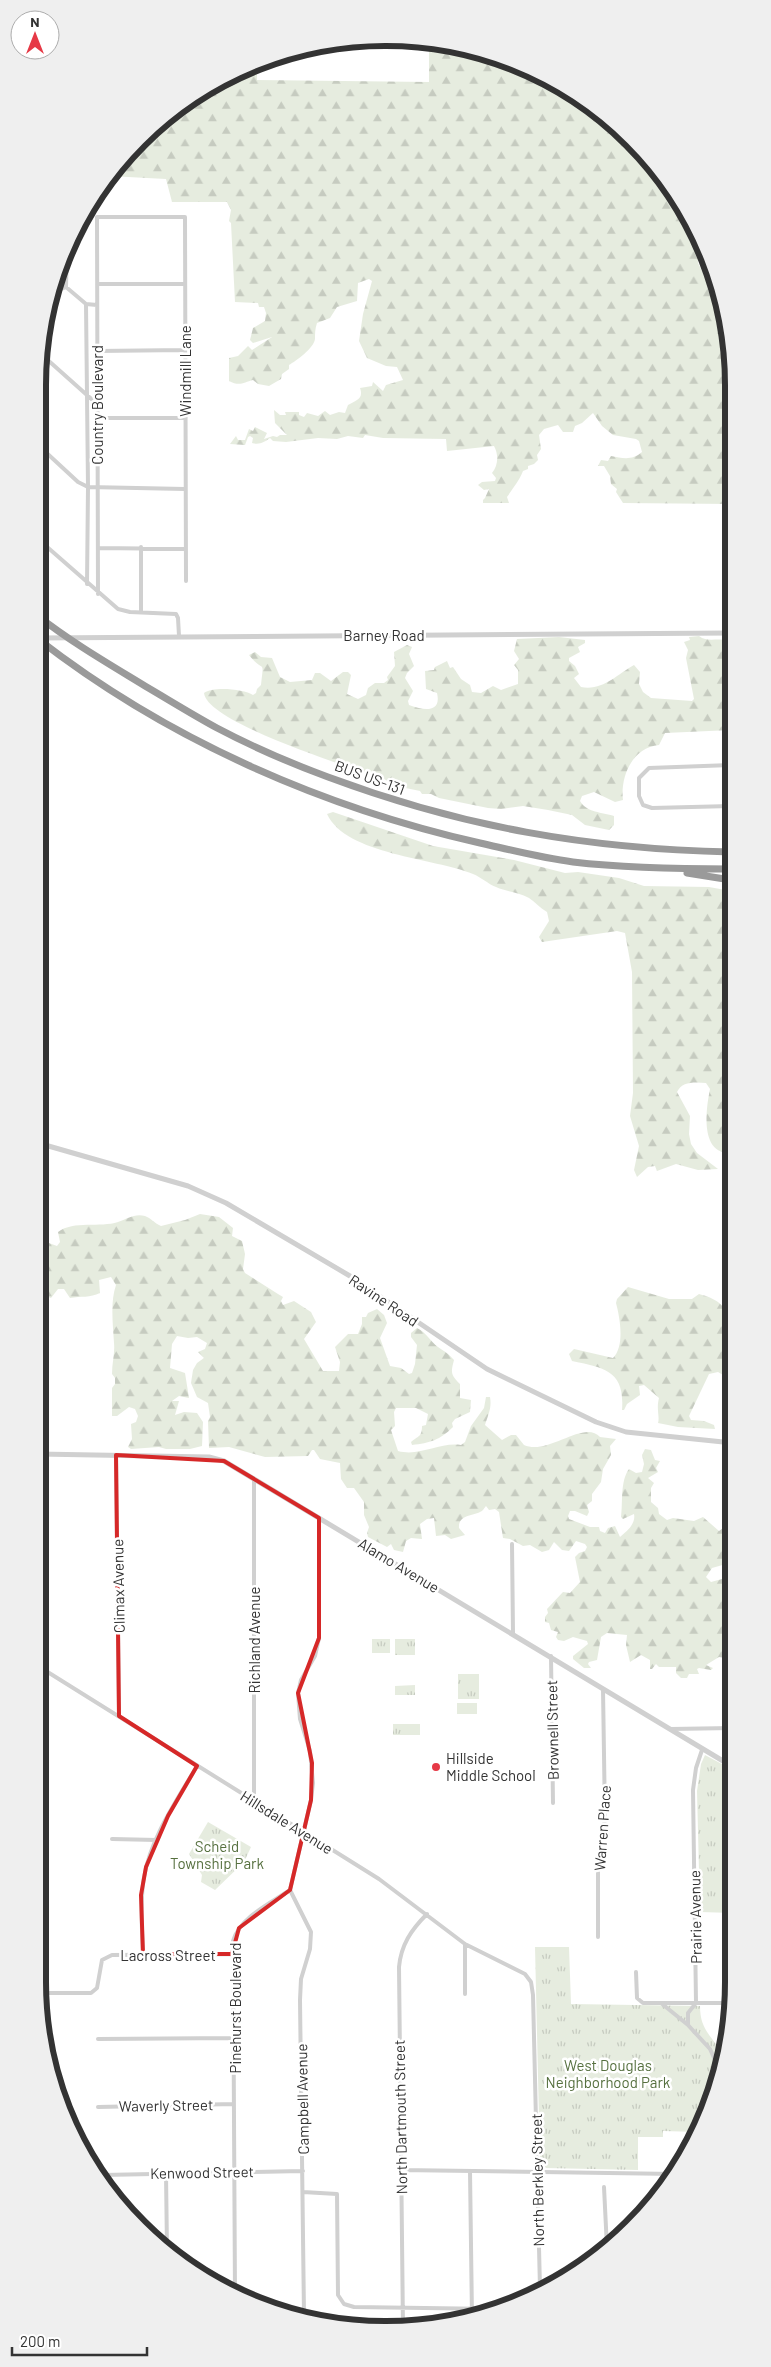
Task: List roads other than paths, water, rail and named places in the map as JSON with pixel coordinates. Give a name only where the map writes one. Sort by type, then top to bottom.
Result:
[{"type":"highway","name":"BUS US-131","points":[[46,621],[111,666],[218,728],[305,768],[415,808],[572,841],[668,851],[725,852]]},
{"type":"highway","points":[[46,644],[103,686],[209,746],[304,789],[357,809],[410,826],[518,852],[572,862],[662,869],[725,869]]},
{"type":"highway","points":[[662,869],[725,879]]},
{"type":"street","name":"Country Boulevard","points":[[98,594],[96,418],[97,217],[185,218]]},
{"type":"street","name":"Windmill Lane","points":[[185,218],[186,581]]},
{"type":"street","points":[[66,270],[66,287]]},
{"type":"street","points":[[98,284],[186,284]]},
{"type":"street","points":[[60,289],[66,287]]},
{"type":"street","points":[[66,287],[86,304],[97,305]]},
{"type":"street","name":"Country Boulevard","points":[[86,304],[87,584]]},
{"type":"street","points":[[97,351],[185,350]]},
{"type":"street","points":[[47,360],[97,404]]},
{"type":"street","points":[[96,418],[185,418]]},
{"type":"street","points":[[46,452],[78,482],[88,488],[186,489]]},
{"type":"street","points":[[46,546],[98,594],[118,609],[176,614],[179,636]]},
{"type":"street","points":[[141,547],[141,612]]},
{"type":"street","points":[[98,548],[186,549]]},
{"type":"street","name":"Barney Road","points":[[46,638],[725,632]]},
{"type":"street","points":[[725,765],[649,768],[640,778],[639,796],[643,805],[652,808],[725,806]]},
{"type":"street","name":"Ravine Road","points":[[46,1145],[188,1186],[226,1203],[350,1276],[486,1368],[596,1422],[626,1432],[725,1443]]},
{"type":"street","name":"Alamo Avenue","points":[[46,1454],[217,1458],[254,1478],[513,1633],[725,1763]]},
{"type":"street","name":"Climax Avenue","points":[[116,1456],[119,1716]]},
{"type":"street","name":"Richland Avenue","points":[[254,1478],[254,1801]]},
{"type":"street","points":[[290,1890],[311,1800],[312,1771],[310,1751],[299,1713],[298,1693],[301,1680],[315,1656],[319,1638],[319,1518]]},
{"type":"street","points":[[512,1544],[513,1633]]},
{"type":"street","name":"Brownell Street","points":[[551,1656],[553,1803]]},
{"type":"street","name":"Hillsdale Avenue","points":[[46,1671],[396,1890],[464,1944],[520,1970],[530,1982]]},
{"type":"street","name":"Warren Place","points":[[598,1937],[598,1866],[605,1819],[604,1689]]},
{"type":"street","points":[[670,1729],[725,1728]]},
{"type":"street","name":"Prairie Avenue","points":[[688,2025],[688,2013],[696,2003],[693,1790],[696,1768],[702,1750]]},
{"type":"street","points":[[142,1954],[142,1895],[146,1867],[156,1840],[168,1816],[198,1766]]},
{"type":"street","points":[[112,1839],[156,1840]]},
{"type":"street","name":"Pinehurst Boulevard","points":[[235,2286],[232,1954],[235,1934],[239,1928],[256,1913],[290,1890]]},
{"type":"street","name":"Campbell Avenue","points":[[290,1890],[308,1923],[312,1942],[301,1979],[300,2000],[304,2310]]},
{"type":"street","name":"North Dartmouth Street","points":[[404,2320],[400,2170],[399,1961],[405,1942],[427,1914]]},
{"type":"street","points":[[464,1944],[465,1994]]},
{"type":"street","name":"Lacross Street","points":[[47,1993],[91,1993],[97,1988],[100,1965],[104,1958],[116,1955],[232,1954]]},
{"type":"street","points":[[636,1972],[639,2001],[724,2003]]},
{"type":"street","name":"North Berkley Street","points":[[530,1982],[538,2171],[540,2284]]},
{"type":"street","points":[[661,2003],[688,2025],[710,2049],[715,2060]]},
{"type":"street","points":[[98,2039],[234,2038]]},
{"type":"street","name":"Waverly Street","points":[[98,2107],[234,2104]]},
{"type":"street","points":[[400,2170],[665,2174]]},
{"type":"street","name":"Kenwood Street","points":[[107,2175],[234,2171],[303,2172]]},
{"type":"street","points":[[303,2192],[337,2194],[338,2295],[341,2302],[354,2307],[472,2309],[470,2171]]},
{"type":"street","points":[[166,2173],[167,2241]]},
{"type":"street","points":[[604,2187],[607,2239]]},
{"type":"place","name":"Hillside Middle School","points":[[436,1767]]},
{"type":"park label","name":"Scheid Township Park","points":[[217,1854]]},
{"type":"park label","name":"West Douglas Neighborhood Park","points":[[608,2074]]}]
